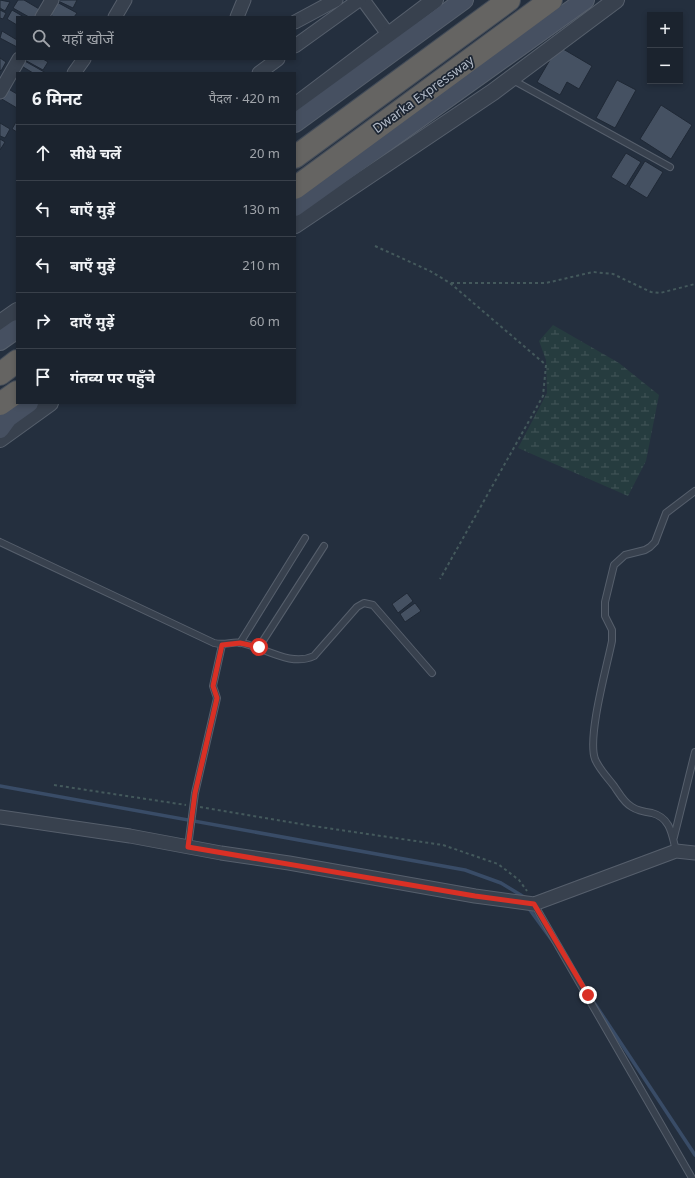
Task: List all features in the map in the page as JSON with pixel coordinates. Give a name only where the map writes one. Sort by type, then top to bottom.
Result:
[{"type":"highway","name":"Dwarka Expressway","points":[[296,156],[509,0]]},
{"type":"highway","name":"Dwarka Expressway","points":[[296,187],[551,0]]},
{"type":"highway","points":[[0,374],[16,362]]},
{"type":"highway","points":[[0,404],[16,393]]},
{"type":"main road","points":[[296,122],[464,0]]},
{"type":"main road","points":[[296,207],[585,0]]},
{"type":"main road","points":[[0,341],[16,330]]},
{"type":"main road","points":[[0,429],[8,418],[28,404]]},
{"type":"street","points":[[43,16],[52,0]]},
{"type":"street","points":[[116,16],[125,0]]},
{"type":"street","points":[[237,16],[244,0]]},
{"type":"street","points":[[296,21],[336,0]]},
{"type":"street","points":[[296,45],[359,0]]},
{"type":"street","points":[[363,0],[388,34]]},
{"type":"street","points":[[296,105],[388,34],[435,0]]},
{"type":"street","points":[[296,224],[405,153],[510,79],[616,0]]},
{"type":"street","points":[[0,92],[18,60]]},
{"type":"street","points":[[75,72],[83,60]]},
{"type":"street","points":[[260,72],[277,60]]},
{"type":"street","points":[[0,323],[16,312]]},
{"type":"street","points":[[0,439],[49,404]]},
{"type":"street","points":[[0,817],[130,836],[475,896],[534,904],[675,845],[695,853]]},
{"type":"lane","points":[[510,79],[528,87],[670,167]]},
{"type":"lane","points":[[675,845],[666,820],[659,815],[630,806],[602,770],[595,758],[593,746],[594,729],[612,641],[612,630],[605,616],[605,602],[614,565],[625,555],[645,550],[650,547],[655,542],[666,513],[695,491]]},
{"type":"lane","points":[[240,643],[305,538]]},
{"type":"lane","points":[[0,542],[222,645],[240,643],[259,647],[295,660],[305,660],[314,656],[357,607],[364,603],[373,605],[432,673]]},
{"type":"lane","points":[[259,647],[324,546]]},
{"type":"lane","points":[[188,847],[195,793],[217,698],[213,686],[222,645]]},
{"type":"lane","points":[[675,845],[695,752]]},
{"type":"lane","points":[[534,904],[692,1178]]},
{"type":"path","points":[[375,246],[430,271],[450,283],[546,365],[543,396],[440,579]]},
{"type":"path","points":[[450,283],[546,283],[593,272],[613,274],[651,292],[660,293],[695,284]]},
{"type":"path","points":[[54,785],[191,805]]},
{"type":"path","points":[[198,807],[306,825],[443,845],[498,864],[519,880],[534,904]]},
{"type":"green space","points":[[553,325],[619,363],[659,395],[646,461],[628,496],[518,448],[547,393],[546,360],[539,341]]},
{"type":"building","points":[[0,0],[10,2],[5,11],[0,8]]},
{"type":"building","points":[[18,0],[24,0],[41,10],[37,16],[27,16],[13,8]]},
{"type":"building","points":[[56,0],[77,0],[73,8]]},
{"type":"building","points":[[55,1],[77,13],[75,16],[52,16],[48,14]]},
{"type":"building","points":[[0,10],[6,13],[3,19],[0,18]]},
{"type":"building","points":[[12,10],[22,16],[16,16],[16,24],[7,19]]},
{"type":"building","points":[[2,31],[16,39],[16,46],[0,38]]},
{"type":"building","points":[[558,46],[592,66],[579,89],[567,82],[560,95],[537,82]]},
{"type":"building","points":[[0,58],[6,62],[1,71],[0,70]]},
{"type":"building","points":[[23,60],[44,72],[31,72],[20,65]]},
{"type":"building","points":[[25,60],[45,60],[48,62],[43,70]]},
{"type":"building","points":[[617,80],[636,90],[615,128],[596,118]]},
{"type":"building","points":[[5,87],[16,93],[16,107],[0,98]]},
{"type":"building","points":[[661,105],[692,125],[671,159],[640,139]]},
{"type":"building","points":[[16,122],[16,131],[12,129]]},
{"type":"building","points":[[0,123],[10,129],[5,138],[0,136]]},
{"type":"building","points":[[0,139],[5,142],[0,150]]},
{"type":"building","points":[[626,153],[641,162],[626,186],[611,177]]},
{"type":"building","points":[[645,161],[663,172],[647,198],[629,187]]},
{"type":"building","points":[[407,593],[413,601],[398,613],[392,604]]},
{"type":"building","points":[[415,603],[421,611],[405,622],[400,614]]},
{"type":"waterway","points":[[0,786],[465,870],[501,883],[524,897]]},
{"type":"waterway","points":[[530,910],[554,943]]},
{"type":"waterway","points":[[591,998],[695,1155]]},
{"type":"route","points":[[259,647],[234,642],[228,645],[222,645],[213,686],[217,698],[195,793],[188,847],[289,863],[434,890],[534,904],[588,995]]}]
